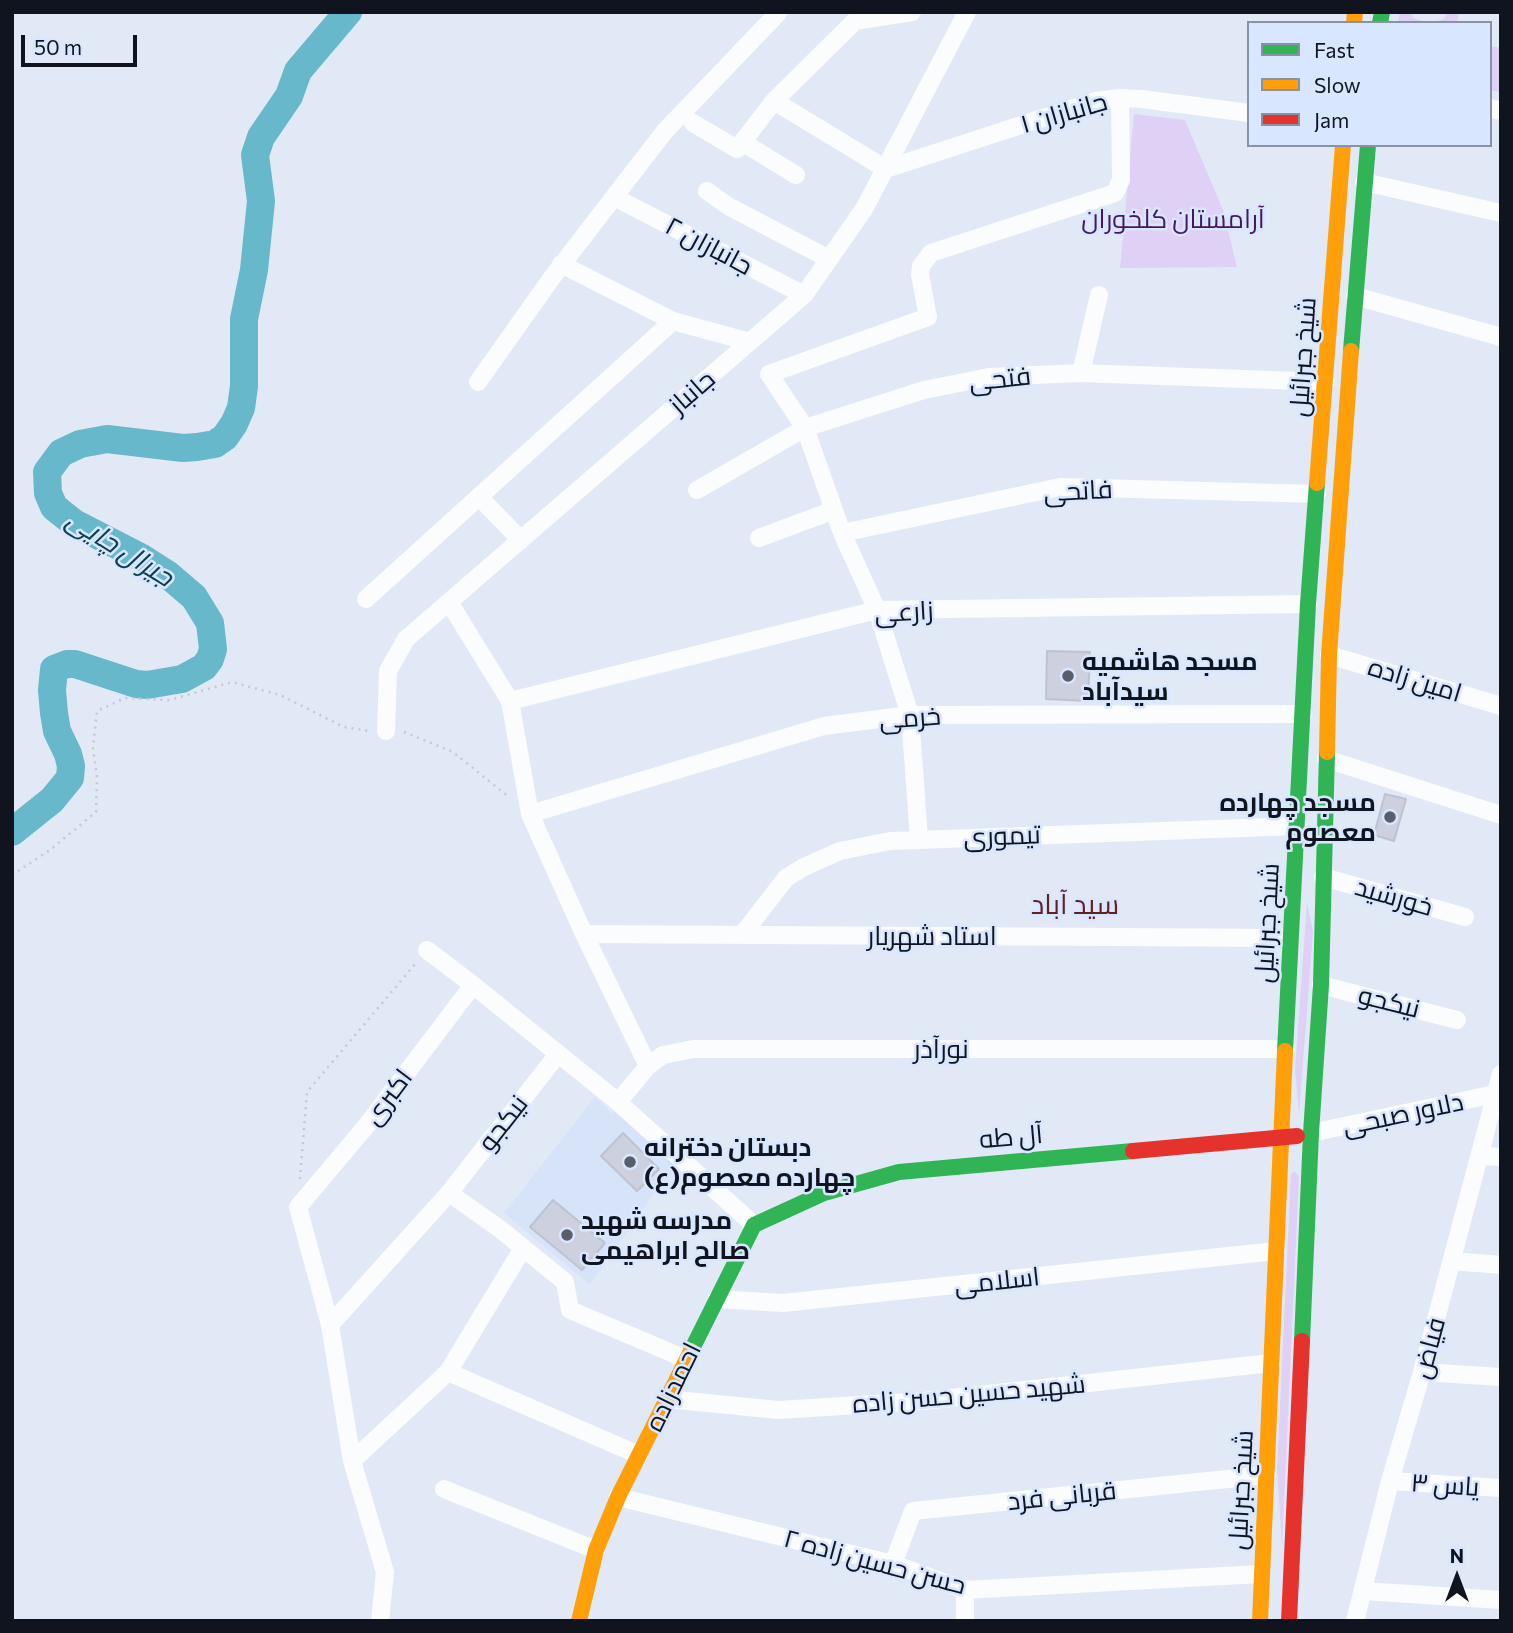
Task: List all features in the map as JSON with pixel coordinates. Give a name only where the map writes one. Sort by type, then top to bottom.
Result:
[{"type":"street","points":[[478,382],[562,264],[665,131],[779,12]]},
{"type":"street","points":[[693,123],[737,149],[774,101],[855,21],[912,12]]},
{"type":"street","name":"جانباز","points":[[386,731],[388,671],[405,639],[804,295],[864,209],[967,12]]},
{"type":"street","points":[[919,839],[910,715],[877,610],[842,533],[805,428],[769,374],[928,317],[920,275],[922,266],[931,253],[1115,193],[1121,180],[1120,98]]},
{"type":"street","name":"جانبازان ۱","points":[[886,169],[1095,101],[1120,98],[1247,113]]},
{"type":"street","points":[[774,101],[886,169]]},
{"type":"street","points":[[742,142],[796,175]]},
{"type":"street","name":"شیخ جبرائیل","points":[[1260,1621],[1290,938],[1308,604],[1343,147]]},
{"type":"street","name":"شیخ جبرائیل","points":[[1289,1621],[1311,1133],[1321,985],[1329,655],[1368,147]]},
{"type":"street","points":[[1364,182],[1501,213]]},
{"type":"street","points":[[706,191],[728,206],[829,259]]},
{"type":"street","name":"جانبازان ۲","points":[[614,197],[804,295]]},
{"type":"street","points":[[562,264],[673,321],[750,342]]},
{"type":"street","points":[[1082,373],[1099,295]]},
{"type":"street","points":[[1355,296],[1501,337]]},
{"type":"street","points":[[366,599],[673,321]]},
{"type":"street","name":"فتحی","points":[[697,490],[805,428],[924,390],[989,377],[1082,373],[1326,382]]},
{"type":"street","name":"فاتحی","points":[[842,533],[1060,487],[1317,494]]},
{"type":"street","points":[[1317,494],[1339,497]]},
{"type":"street","points":[[479,497],[521,540]]},
{"type":"street","points":[[759,538],[834,510]]},
{"type":"street","points":[[449,603],[510,701],[530,814],[648,1066]]},
{"type":"street","name":"زارعی","points":[[510,701],[877,610],[1308,604]]},
{"type":"street","name":"امین زاده","points":[[1329,655],[1501,706]]},
{"type":"street","name":"خرمی","points":[[530,814],[824,726],[910,715],[1303,715]]},
{"type":"street","points":[[1326,759],[1501,816]]},
{"type":"street","name":"تیموری","points":[[742,935],[786,878],[840,851],[890,841],[1298,827]]},
{"type":"street","points":[[1294,878],[1324,877]]},
{"type":"street","name":"خورشید","points":[[1324,877],[1465,917]]},
{"type":"street","name":"استاد شهریار","points":[[584,934],[1290,938]]},
{"type":"street","points":[[427,950],[618,1102],[754,1225]]},
{"type":"street","name":"اکبری","points":[[298,1206],[367,1125],[473,985]]},
{"type":"street","name":"نیکجو","points":[[1321,985],[1457,1020]]},
{"type":"street","name":"نورآذر","points":[[618,1102],[648,1066],[663,1055],[693,1049],[1286,1049]]},
{"type":"street","name":"نیکجو","points":[[330,1325],[449,1193],[558,1054]]},
{"type":"street","name":"فیاض","points":[[1355,1621],[1390,1481],[1481,1156],[1501,1074]]},
{"type":"street","name":"دلاور صبحی","points":[[1311,1133],[1495,1094]]},
{"type":"street","name":"آل طه","points":[[754,1225],[824,1193],[899,1172],[1282,1139],[1311,1133]]},
{"type":"street","points":[[1481,1156],[1501,1157]]},
{"type":"street","points":[[449,1193],[565,1282],[570,1310],[686,1359]]},
{"type":"street","points":[[298,1206],[330,1325],[352,1461],[385,1572],[380,1621]]},
{"type":"street","name":"احمدزاده","points":[[579,1621],[596,1550],[618,1497],[754,1225]]},
{"type":"street","points":[[352,1461],[448,1372],[523,1248]]},
{"type":"street","name":"اسلامی","points":[[717,1298],[783,1303],[1276,1251]]},
{"type":"street","points":[[1452,1261],[1501,1265]]},
{"type":"street","name":"شهید حسین حسن زاده","points":[[667,1399],[778,1410],[924,1401],[1271,1363]]},
{"type":"street","points":[[448,1372],[639,1455]]},
{"type":"street","points":[[1422,1372],[1501,1377]]},
{"type":"street","name":"قربانی فرد","points":[[893,1564],[913,1511],[1267,1475]]},
{"type":"street","name":"یاس ۳","points":[[1390,1481],[1501,1488]]},
{"type":"street","points":[[443,1489],[596,1550]]},
{"type":"street","name":"حسن حسین زاده ۲","points":[[618,1497],[893,1564],[965,1590],[1261,1574]]},
{"type":"street","points":[[1261,1574],[1291,1577]]},
{"type":"street","points":[[965,1590],[965,1621]]},
{"type":"street","points":[[1363,1591],[1501,1600]]},
{"type":"path","points":[[12,876],[50,850],[96,812],[97,777],[93,748],[97,711],[125,698],[170,700],[232,682],[280,695],[344,727],[406,732],[453,752],[530,814]]},
{"type":"path","points":[[298,1206],[307,1093],[427,950]]},
{"type":"shaded area","points":[[595,1097],[613,1114],[618,1108],[680,1167],[654,1193],[590,1285],[504,1213]]},
{"type":"green space","points":[[1400,12],[1409,12],[1414,18],[1422,21],[1398,21]]},
{"type":"green space","points":[[1447,12],[1459,12],[1457,21],[1437,21],[1444,19]]},
{"type":"green space","points":[[1492,46],[1501,48],[1500,92],[1492,90]]},
{"type":"green space","name":"آرامستان کلخوران","points":[[1134,114],[1185,120],[1223,210],[1237,267],[1120,268]]},
{"type":"green space","points":[[1307,903],[1313,932],[1299,1114],[1295,1069]]},
{"type":"green space","points":[[1294,1171],[1299,1176],[1282,1546],[1277,1468],[1291,1175]]},
{"type":"building","name":"مسجد هاشمیه سیدآباد","points":[[1047,651],[1090,652],[1088,701],[1046,699]]},
{"type":"building","name":"مسجد چهارده معصوم","points":[[1385,794],[1406,799],[1394,841],[1374,835]]},
{"type":"building","name":"دبستان دخترانه چهارده معصوم(ع)","points":[[623,1133],[659,1169],[637,1191],[601,1156]]},
{"type":"building","name":"مدرسه شهید صالح ابراهیمی","points":[[553,1200],[605,1243],[582,1270],[530,1227]]},
{"type":"waterway","name":"جیرال چایی","points":[[12,832],[52,800],[70,778],[71,766],[57,731],[54,713],[54,669],[75,664],[136,684],[147,685],[182,679],[204,667],[210,659],[213,649],[210,623],[194,597],[167,574],[74,523],[54,507],[48,493],[47,472],[61,453],[80,444],[107,439],[183,448],[197,447],[215,444],[225,437],[234,424],[241,408],[244,386],[244,319],[254,270],[261,201],[255,155],[261,137],[289,96],[298,71],[348,12]]},
{"type":"traffic: fast","points":[[1380,21],[1382,12]]},
{"type":"traffic: fast","points":[[1351,351],[1368,147]]},
{"type":"traffic: fast","points":[[1285,1051],[1308,604],[1317,483]]},
{"type":"traffic: fast","points":[[1302,1341],[1321,985],[1327,752]]},
{"type":"traffic: fast","points":[[691,1351],[754,1225],[824,1193],[899,1172],[1133,1151]]},
{"type":"traffic: slow","points":[[1354,21],[1355,12]]},
{"type":"traffic: slow","points":[[1317,483],[1343,147]]},
{"type":"traffic: slow","points":[[1327,752],[1329,655],[1351,351]]},
{"type":"traffic: slow","points":[[1260,1621],[1285,1051]]},
{"type":"traffic: slow","points":[[579,1621],[596,1550],[618,1497],[691,1351]]},
{"type":"traffic: jam","points":[[1133,1151],[1297,1136]]},
{"type":"traffic: jam","points":[[1289,1621],[1302,1341]]},
{"type":"place","name":"مسجد هاشمیه سیدآباد","points":[[1068,676]]},
{"type":"place","name":"مسجد چهارده معصوم","points":[[1390,817]]},
{"type":"place","name":"دبستان دخترانه چهارده معصوم(ع)","points":[[630,1162]]},
{"type":"place","name":"مدرسه شهید صالح ابراهیمی","points":[[567,1235]]},
{"type":"district","name":"سید آباد","points":[[1075,905]]}]
